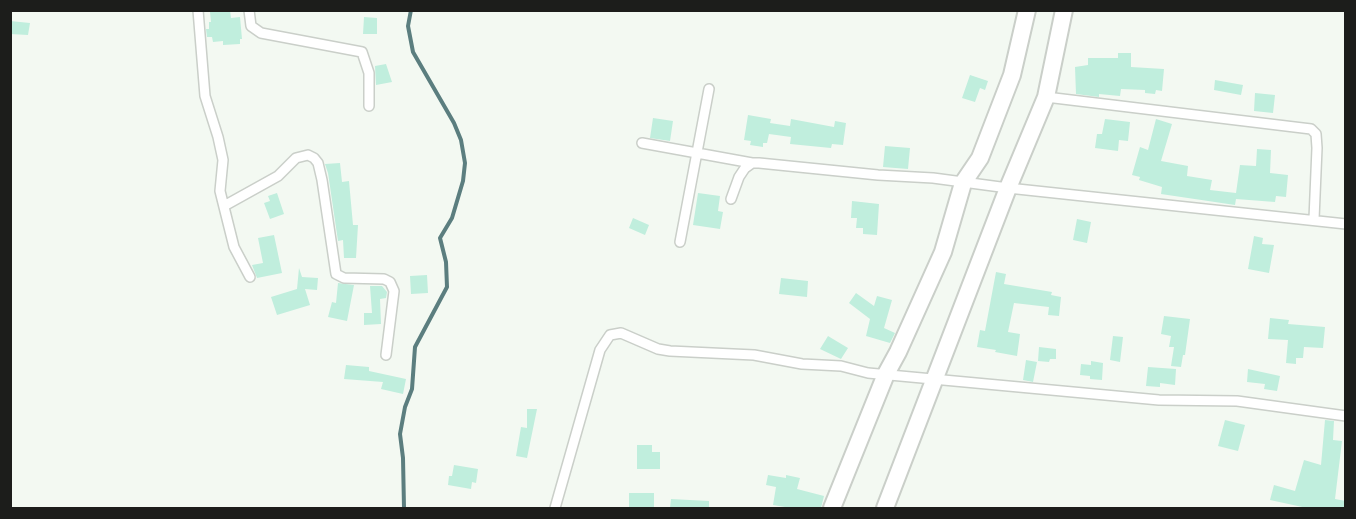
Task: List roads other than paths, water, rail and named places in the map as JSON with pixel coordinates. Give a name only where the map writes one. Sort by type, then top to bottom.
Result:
[{"type":"highway","points":[[832,508],[886,374],[943,252],[963,183],[980,158],[1012,75],[1027,10]]},
{"type":"highway","points":[[885,508],[1008,188],[1046,97],[1064,10]]},
{"type":"street","points":[[198,10],[205,96],[221,145],[223,160],[220,191],[234,247],[250,277]]},
{"type":"street","points":[[249,10],[251,26],[261,33],[362,52],[369,73],[369,106]]},
{"type":"street","points":[[680,242],[709,88]]},
{"type":"street","points":[[1046,97],[1311,129],[1316,134],[1317,148],[1314,219]]},
{"type":"street","points":[[642,143],[752,163],[878,175],[933,177],[963,183],[1346,224]]},
{"type":"street","points":[[224,206],[278,176],[296,158],[308,155],[314,158],[322,180],[336,274],[344,278],[384,279],[390,282],[394,291],[386,355]]},
{"type":"street","points":[[731,199],[739,177],[752,163]]},
{"type":"street","points":[[555,508],[597,358],[610,335],[621,333],[658,349],[670,351],[754,355],[802,364],[841,366],[868,373],[1159,399],[1237,401],[1346,416]]},
{"type":"waterway","points":[[404,508],[400,434],[405,407],[412,389],[415,347],[447,287],[446,262],[440,238],[452,218],[463,181],[465,163],[461,140],[454,123],[413,52],[408,26],[411,10]]}]
